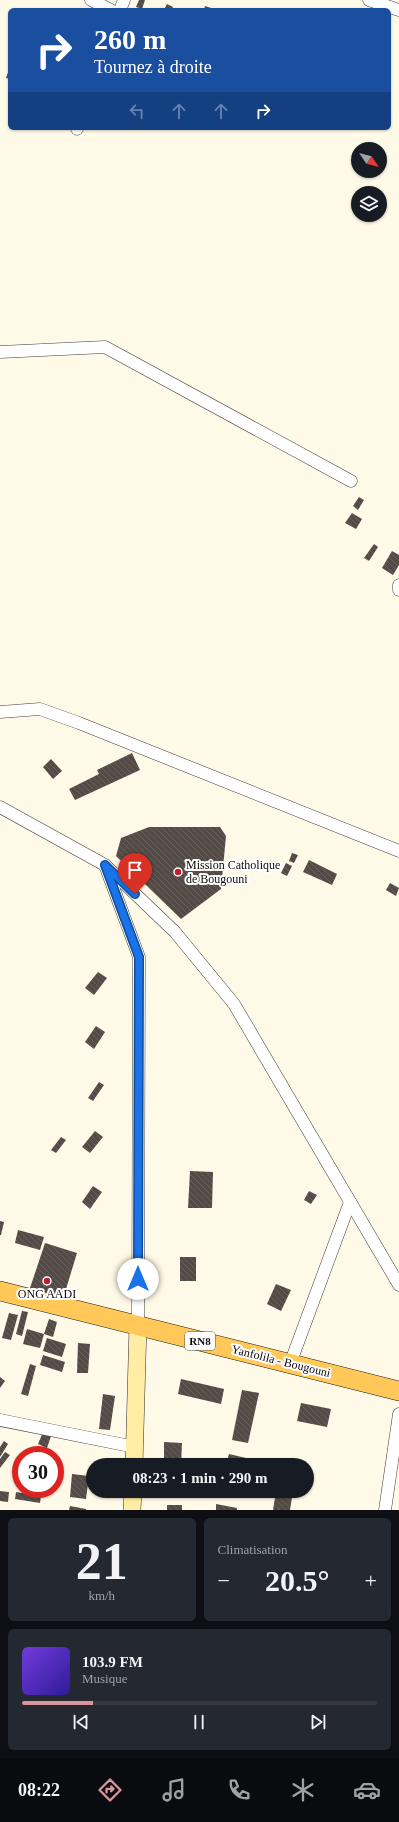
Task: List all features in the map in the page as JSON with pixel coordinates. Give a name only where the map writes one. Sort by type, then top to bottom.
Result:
[{"type":"main road","name":"Yanfolila - Bougouni","points":[[0,1291],[399,1391]]},
{"type":"street","points":[[91,0],[107,8]]},
{"type":"street","points":[[369,0],[399,10]]},
{"type":"street","points":[[0,352],[105,347],[351,482]]},
{"type":"street","points":[[399,585],[399,590]]},
{"type":"street","points":[[0,712],[40,709],[46,711],[399,851]]},
{"type":"street","points":[[0,807],[105,865],[175,932],[234,1004],[399,1285]]},
{"type":"street","points":[[105,865],[139,957],[138,1325],[134,1458]]},
{"type":"street","points":[[290,1364],[350,1202]]},
{"type":"street","points":[[385,1510],[399,1414]]},
{"type":"street","points":[[0,1420],[135,1447]]},
{"type":"street","points":[[132,1510],[133,1498]]},
{"type":"building","points":[[139,0],[145,0],[142,8],[136,7]]},
{"type":"building","points":[[167,4],[173,7],[172,8],[165,8]]},
{"type":"building","points":[[359,497],[364,500],[358,510],[353,506]]},
{"type":"building","points":[[352,513],[362,519],[356,529],[345,523]]},
{"type":"building","points":[[374,544],[378,547],[369,561],[364,558]]},
{"type":"building","points":[[392,551],[399,555],[399,565],[393,575],[382,568]]},
{"type":"building","points":[[132,753],[140,770],[75,800],[69,789],[99,774],[97,770]]},
{"type":"building","points":[[51,759],[62,771],[53,779],[43,767]]},
{"type":"building","name":"Mission Catholique de Bougouni","points":[[149,827],[220,827],[226,836],[221,889],[181,919],[116,856],[121,838]]},
{"type":"building","points":[[292,853],[298,855],[294,863],[289,861]]},
{"type":"building","points":[[309,860],[337,874],[332,885],[303,872]]},
{"type":"building","points":[[286,863],[292,866],[287,876],[281,873]]},
{"type":"building","points":[[390,883],[399,888],[396,896],[386,890]]},
{"type":"building","points":[[98,972],[107,978],[94,995],[85,988]]},
{"type":"building","points":[[96,1026],[105,1032],[94,1049],[85,1042]]},
{"type":"building","points":[[99,1082],[104,1085],[93,1101],[88,1098]]},
{"type":"building","points":[[95,1131],[103,1137],[90,1153],[82,1147]]},
{"type":"building","points":[[61,1137],[66,1140],[56,1153],[51,1150]]},
{"type":"building","points":[[190,1171],[213,1172],[212,1208],[188,1208]]},
{"type":"building","points":[[93,1186],[102,1192],[90,1209],[82,1202]]},
{"type":"building","points":[[309,1191],[317,1195],[311,1204],[304,1200]]},
{"type":"building","points":[[0,1221],[4,1222],[1,1235],[0,1235]]},
{"type":"building","points":[[18,1230],[44,1237],[40,1250],[15,1243]]},
{"type":"building","points":[[45,1243],[77,1253],[63,1299],[30,1288]]},
{"type":"building","points":[[180,1257],[196,1257],[196,1281],[180,1281]]},
{"type":"building","points":[[276,1284],[291,1290],[281,1311],[267,1304]]},
{"type":"building","points":[[22,1311],[28,1312],[22,1336],[16,1334]]},
{"type":"building","points":[[9,1313],[18,1315],[11,1340],[2,1338]]},
{"type":"building","points":[[49,1319],[57,1322],[53,1337],[44,1334]]},
{"type":"building","points":[[27,1329],[44,1334],[40,1348],[23,1344]]},
{"type":"building","points":[[47,1338],[66,1344],[62,1357],[43,1351]]},
{"type":"building","points":[[78,1343],[90,1344],[88,1373],[77,1373]]},
{"type":"building","points":[[43,1355],[65,1362],[62,1372],[40,1365]]},
{"type":"building","points":[[30,1364],[36,1366],[28,1396],[21,1394]]},
{"type":"building","points":[[0,1377],[5,1381],[0,1388]]},
{"type":"building","points":[[181,1379],[224,1389],[221,1404],[178,1394]]},
{"type":"building","points":[[242,1390],[259,1393],[248,1443],[232,1440]]},
{"type":"building","points":[[103,1394],[115,1396],[110,1430],[99,1429]]},
{"type":"building","points":[[301,1403],[331,1409],[327,1427],[297,1421]]},
{"type":"building","points":[[43,1432],[51,1436],[48,1446],[38,1444]]},
{"type":"building","points":[[4,1441],[8,1444],[0,1457],[0,1447]]},
{"type":"building","points":[[164,1442],[182,1443],[181,1458],[164,1458]]},
{"type":"building","points":[[5,1452],[10,1455],[0,1468],[0,1459]]},
{"type":"building","points":[[229,1454],[246,1458],[228,1458]]},
{"type":"building","points":[[72,1474],[86,1476],[86,1499],[70,1497]]},
{"type":"building","points":[[0,1491],[9,1492],[8,1502],[0,1501]]},
{"type":"building","points":[[15,1498],[41,1498],[40,1503]]},
{"type":"building","points":[[275,1498],[292,1498],[290,1510],[273,1510]]},
{"type":"building","points":[[216,1504],[237,1508],[237,1510],[216,1510]]},
{"type":"building","points":[[167,1505],[182,1505],[182,1510],[167,1510]]},
{"type":"building","points":[[70,1506],[86,1509],[86,1510],[69,1510]]},
{"type":"place","name":"Mission Catholique de Bougouni","points":[[178,872]]},
{"type":"place","name":"ONG AADI","points":[[47,1281]]},
{"type":"route","points":[[135,894],[105,865],[139,957],[138,1279]]}]
